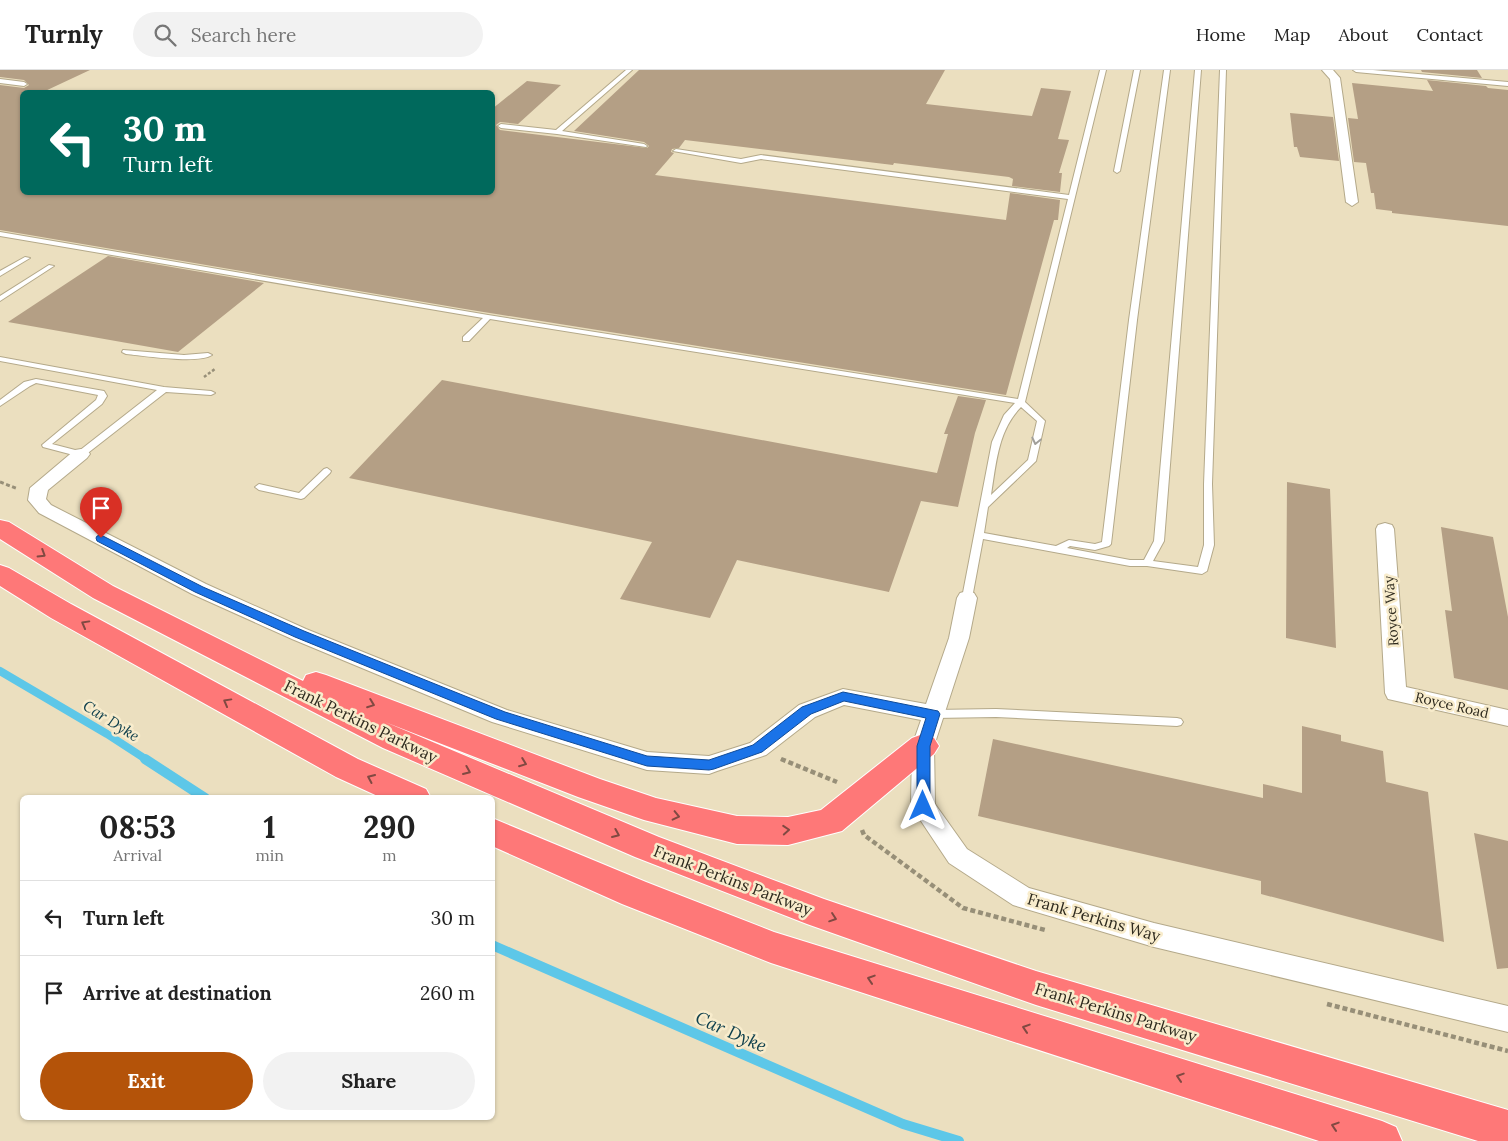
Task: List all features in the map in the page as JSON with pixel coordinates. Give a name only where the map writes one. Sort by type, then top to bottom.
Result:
[{"type":"highway","name":"Frank Perkins Parkway","points":[[0,528],[103,592],[394,740],[647,847],[820,913],[1036,988],[1508,1130]]},
{"type":"highway","points":[[0,574],[62,611],[347,768],[409,795]]},
{"type":"highway","points":[[179,630],[589,788],[656,811],[737,830],[788,831],[830,822],[923,746]]},
{"type":"highway","points":[[495,832],[634,893],[771,947],[1382,1141]]},
{"type":"street","points":[[1327,70],[1335,78],[1352,202]]},
{"type":"street","points":[[81,454],[40,488],[36,500],[45,509],[199,590],[300,634],[500,716],[647,761],[709,765],[758,748],[807,710],[843,697],[934,714]]},
{"type":"street","name":"Royce Way","points":[[1385,529],[1396,693]]},
{"type":"street","name":"Frank Perkins Way","points":[[967,598],[958,638],[923,746],[923,806],[958,856],[1022,897],[1154,935],[1508,1019]]},
{"type":"street","name":"Royce Road","points":[[1396,693],[1508,718]]},
{"type":"lane","points":[[558,132],[629,70]]},
{"type":"lane","points":[[967,598],[996,442],[1008,415],[1021,402],[1103,70]]},
{"type":"lane","points":[[1117,171],[1137,70]]},
{"type":"lane","points":[[1057,550],[1069,544],[1095,547],[1106,544],[1133,320],[1167,70]]},
{"type":"lane","points":[[1147,563],[1159,541],[1198,70]]},
{"type":"lane","points":[[978,535],[1130,563],[1147,563],[1202,572],[1209,544],[1208,484],[1223,70]]},
{"type":"lane","points":[[1356,70],[1508,84]]},
{"type":"lane","points":[[0,81],[24,84]]},
{"type":"lane","points":[[501,126],[558,132],[644,146]]},
{"type":"lane","points":[[676,151],[740,161],[761,157],[1071,197]]},
{"type":"lane","points":[[0,234],[488,317],[1021,402],[1041,421],[1032,461],[983,507]]},
{"type":"lane","points":[[0,274],[27,258]]},
{"type":"lane","points":[[0,298],[52,266]]},
{"type":"lane","points":[[466,339],[488,317]]},
{"type":"lane","points":[[126,352],[184,357],[208,355]]},
{"type":"lane","points":[[0,359],[164,389],[211,392]]},
{"type":"lane","points":[[0,404],[27,384],[36,381],[101,393],[103,396],[99,402],[46,446],[81,454],[164,389]]},
{"type":"lane","points":[[259,487],[301,496],[327,470]]},
{"type":"lane","points":[[934,714],[996,713],[1177,722]]},
{"type":"path","points":[[758,748],[836,780]]},
{"type":"building","points":[[0,70],[90,70],[47,90],[20,90],[20,195],[495,195],[495,107],[527,81],[561,85],[518,124],[500,122],[496,125],[500,130],[647,148],[649,146],[644,142],[574,131],[639,70],[945,70],[926,104],[1032,116],[1041,88],[1071,91],[1058,139],[1069,140],[1059,173],[1062,173],[1060,192],[1012,186],[1013,179],[1009,177],[685,140],[679,148],[672,149],[671,152],[674,153],[655,175],[1006,220],[1010,193],[1060,200],[1058,220],[1054,220],[1006,395],[465,309],[0,230],[0,85],[24,88],[29,85],[24,80],[0,77]]},
{"type":"building","points":[[1421,70],[1477,70],[1482,78],[1422,72]]},
{"type":"building","points":[[1427,80],[1508,90],[1508,226],[1392,213],[1392,211],[1376,209],[1366,163],[1354,162],[1348,118],[1358,119],[1352,83],[1433,91]]},
{"type":"building","points":[[1290,113],[1333,117],[1339,161],[1300,157],[1297,147],[1294,147]]},
{"type":"building","points":[[108,256],[264,283],[178,352],[8,322]]},
{"type":"building","points":[[442,380],[937,473],[948,434],[944,434],[958,396],[986,400],[975,433],[958,507],[921,501],[889,592],[737,560],[710,618],[620,599],[652,542],[349,478]]},
{"type":"building","points":[[1287,482],[1330,489],[1336,648],[1286,638]]},
{"type":"building","points":[[1441,527],[1493,537],[1508,617],[1508,690],[1454,678],[1445,610],[1452,611]]},
{"type":"building","points":[[1302,726],[1341,735],[1341,741],[1383,751],[1386,782],[1428,792],[1444,942],[1261,894],[1261,881],[978,816],[993,739],[1263,798],[1263,784],[1302,793]]},
{"type":"building","points":[[1474,833],[1508,841],[1508,968],[1497,969]]},
{"type":"waterway","name":"Car Dyke","points":[[0,671],[107,734],[147,760]]},
{"type":"waterway","name":"Car Dyke","points":[[145,759],[200,795]]},
{"type":"waterway","name":"Car Dyke","points":[[495,946],[903,1124],[959,1141]]},
{"type":"route","points":[[101,538],[199,590],[446,694],[500,716],[647,761],[709,765],[758,748],[807,710],[843,697],[934,714],[923,746],[923,806]]}]
